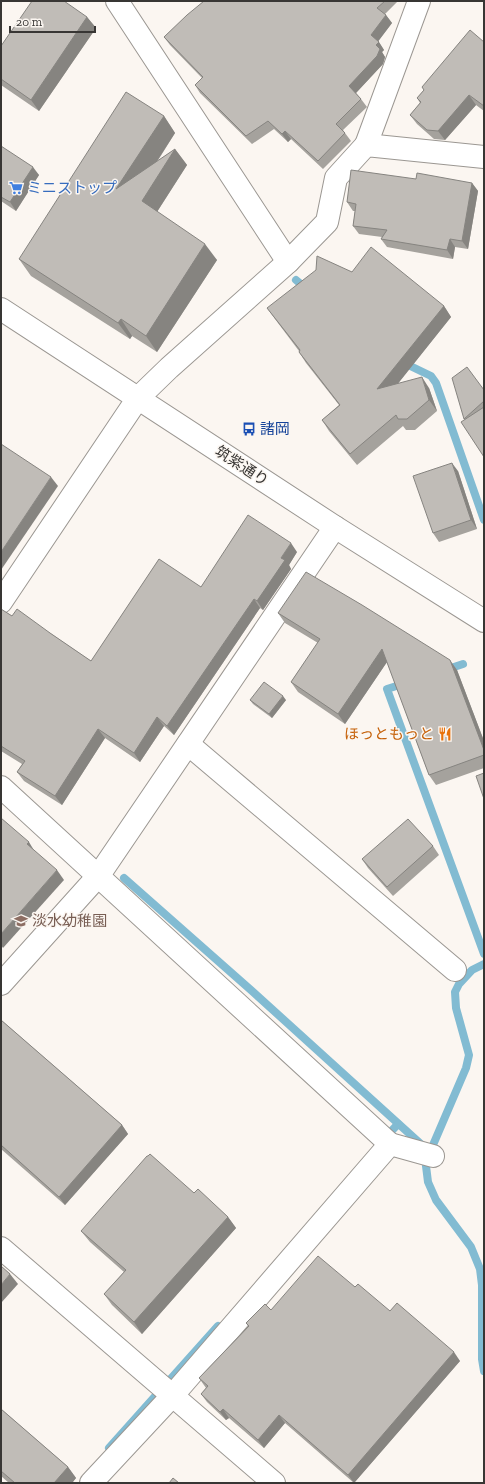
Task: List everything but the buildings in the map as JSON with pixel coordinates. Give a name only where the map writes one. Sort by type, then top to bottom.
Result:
[{"type":"street","points":[[117,1],[288,262]]},
{"type":"street","points":[[1,602],[138,398],[169,368],[288,262],[327,222],[336,178],[366,145],[418,1]]},
{"type":"street","points":[[366,145],[484,157]]},
{"type":"street","name":"筑紫通り","points":[[1,309],[335,527],[484,621]]},
{"type":"street","points":[[1,984],[99,875],[335,527]]},
{"type":"street","points":[[188,744],[455,970]]},
{"type":"street","points":[[1,787],[99,875],[390,1144],[433,1156]]},
{"type":"street","points":[[91,1483],[173,1395],[390,1144]]},
{"type":"street","points":[[1,1248],[274,1483]]},
{"type":"waterway","points":[[296,280],[308,290]]},
{"type":"waterway","points":[[402,362],[431,376],[436,383],[484,520]]},
{"type":"waterway","points":[[445,670],[463,664]]},
{"type":"waterway","points":[[406,683],[387,689],[484,954]]},
{"type":"waterway","points":[[124,878],[252,991],[423,1146]]},
{"type":"waterway","points":[[484,964],[472,970],[459,984],[455,992],[456,1008],[469,1055],[466,1068],[433,1145],[426,1166],[428,1182],[436,1200],[471,1247],[480,1269],[482,1285],[482,1359],[484,1371]]},
{"type":"waterway","points":[[385,1138],[398,1124]]},
{"type":"waterway","points":[[109,1448],[218,1326]]},
{"type":"place","name":"ミニストップ","points":[[16,188]]},
{"type":"place","name":"諸岡","points":[[249,429]]},
{"type":"place","name":"ほっともっと","points":[[445,734]]},
{"type":"place","name":"淡水幼稚園","points":[[21,921]]}]
